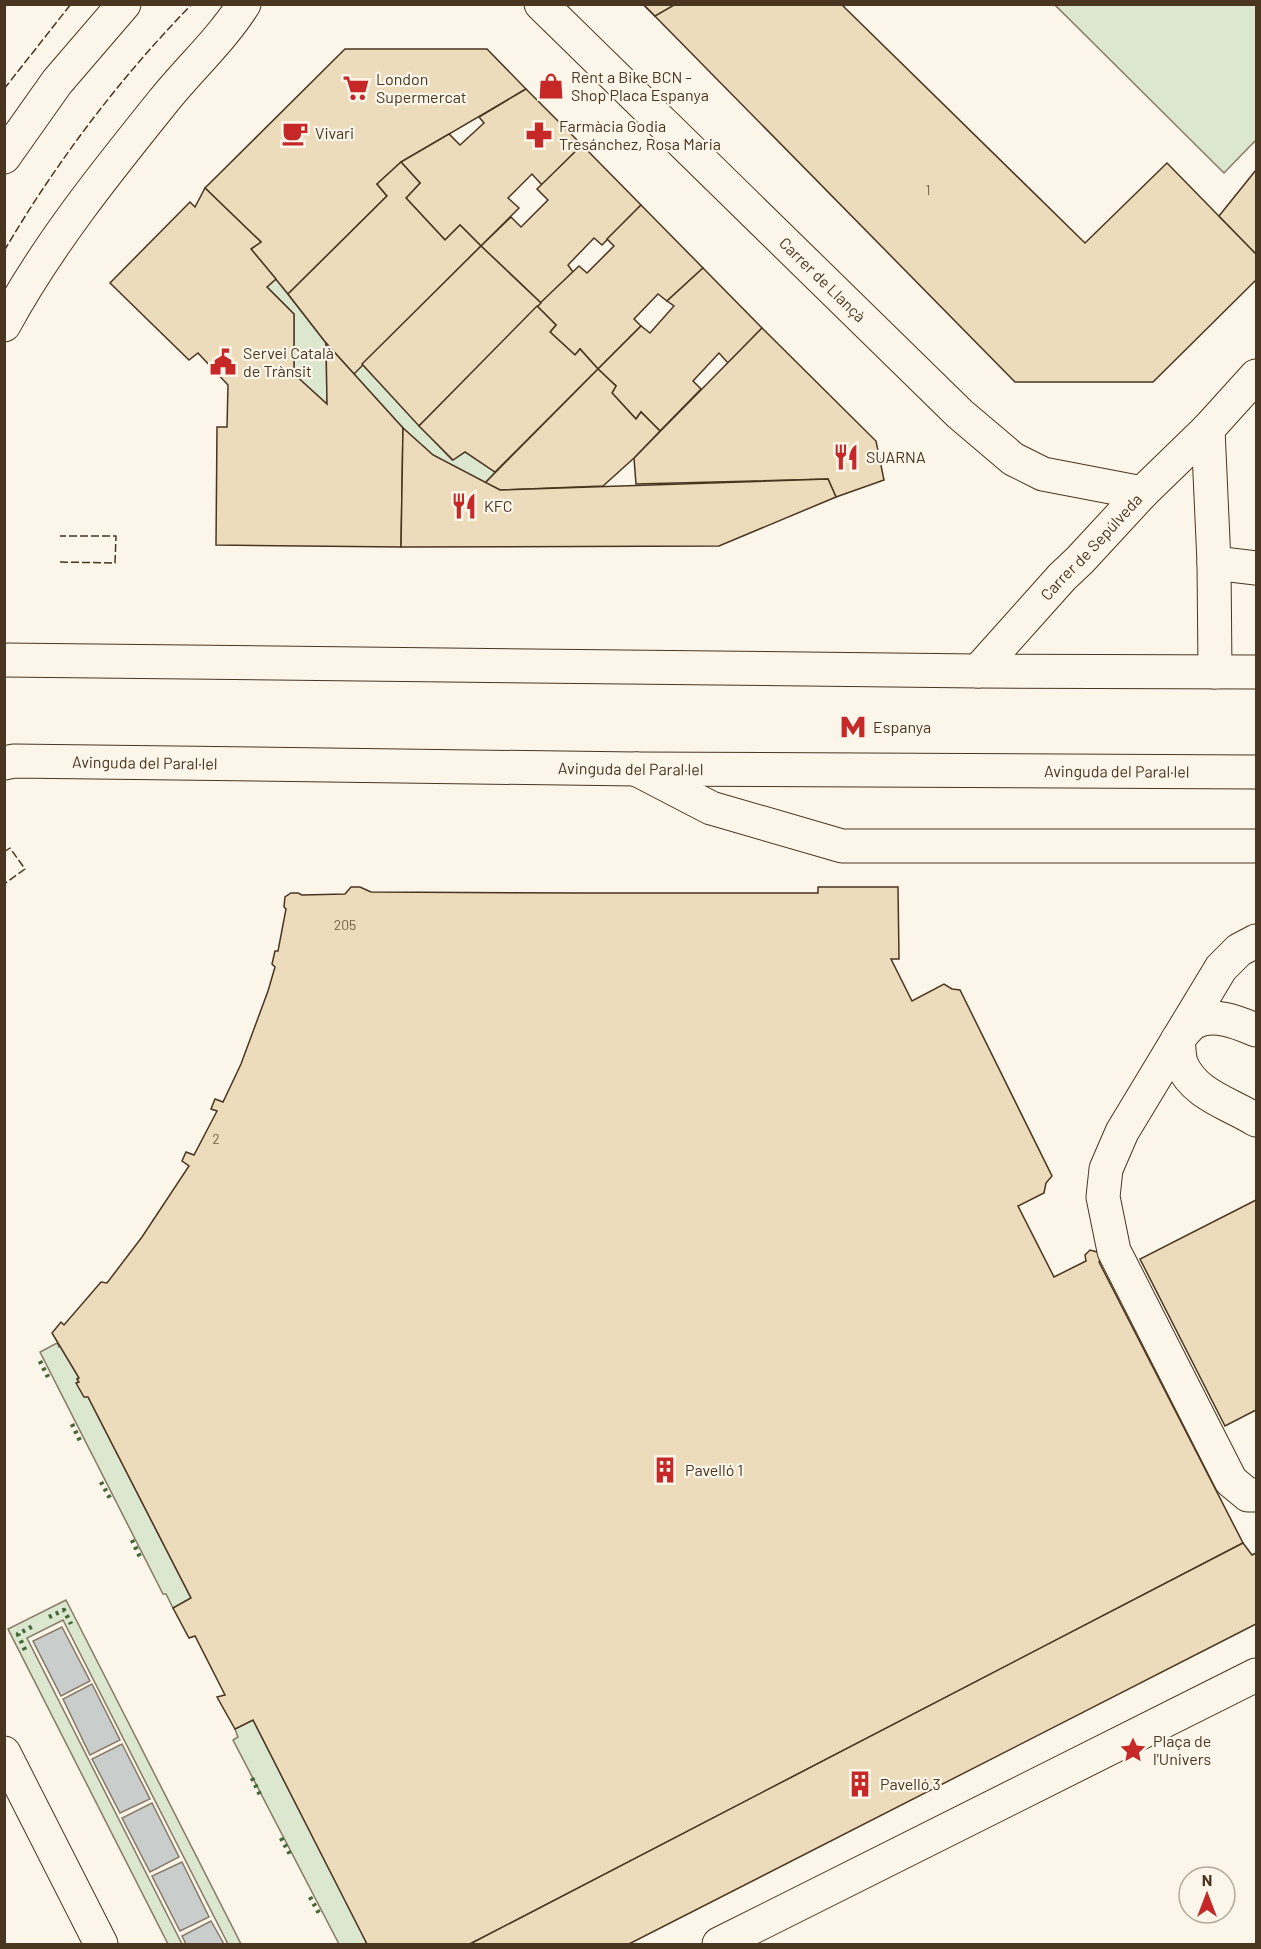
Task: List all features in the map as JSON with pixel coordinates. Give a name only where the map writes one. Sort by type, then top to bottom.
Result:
[{"type":"main road","points":[[4,157],[57,82],[124,4]]},
{"type":"main road","points":[[4,326],[63,230],[167,97],[233,22],[244,4]]},
{"type":"main road","name":"Carrer de Llançà","points":[[541,4],[960,414],[1013,459],[1043,474],[1142,493]]},
{"type":"main road","name":"Carrer de Sepúlveda","points":[[978,671],[1062,577],[1257,376]]},
{"type":"main road","points":[[1208,429],[1214,562],[1215,672]]},
{"type":"main road","points":[[1214,562],[1257,568]]},
{"type":"main road","points":[[4,660],[1257,672]]},
{"type":"main road","name":"Avinguda del Paral·lel","points":[[4,763],[14,761],[636,769],[1257,772]]},
{"type":"main road","points":[[636,769],[711,808],[842,846],[1257,846]]},
{"type":"main road","points":[[1254,1496],[1232,1481],[1114,1251],[1103,1197],[1106,1169],[1122,1132],[1221,968],[1239,950],[1257,941]]},
{"type":"main road","points":[[1178,1039],[1194,1022],[1210,1018],[1236,1022],[1257,1030]]},
{"type":"main road","points":[[1178,1039],[1181,1062],[1195,1084],[1210,1096],[1257,1120]]},
{"type":"main road","points":[[719,1944],[1257,1675]]},
{"type":"main road","points":[[4,1753],[101,1944]]},
{"type":"green space","points":[[1055,5],[1256,5],[1256,140],[1224,173]]},
{"type":"green space","points":[[276,279],[326,343],[327,404],[294,374],[294,314],[267,287]]},
{"type":"green space","points":[[362,364],[452,460],[465,452],[495,472],[485,483],[433,455],[403,428],[354,374]]},
{"type":"green space","points":[[57,1343],[79,1378],[77,1379],[191,1598],[173,1608],[166,1594],[163,1594],[40,1352]]},
{"type":"green space","points":[[66,1600],[241,1944],[228,1944],[63,1620],[27,1638],[182,1944],[168,1944],[8,1629]]},
{"type":"green space","points":[[253,1720],[367,1944],[339,1944],[233,1740],[238,1737],[235,1729]]},
{"type":"shaded area","points":[[62,1627],[90,1681],[61,1696],[33,1641]]},
{"type":"shaded area","points":[[92,1684],[120,1740],[90,1755],[63,1699]]},
{"type":"shaded area","points":[[122,1744],[150,1799],[120,1813],[92,1759]]},
{"type":"shaded area","points":[[152,1803],[179,1857],[150,1872],[122,1818]]},
{"type":"shaded area","points":[[182,1862],[209,1917],[180,1931],[152,1876]]},
{"type":"shaded area","points":[[211,1921],[224,1944],[186,1944],[182,1936]]},
{"type":"building","points":[[643,4],[841,4],[1085,243],[1167,163],[1256,254],[1256,280],[1153,382],[1015,382]]},
{"type":"building","points":[[643,4],[676,4],[655,16]]},
{"type":"building","points":[[345,49],[487,49],[526,89],[401,162],[377,184],[387,196],[288,294],[251,249],[261,242],[205,188]]},
{"type":"building","points":[[526,89],[582,145],[542,185],[532,174],[508,198],[519,208],[481,246],[460,225],[445,240],[406,198],[420,183],[401,162],[449,134],[460,145],[484,123],[479,117]]},
{"type":"building","points":[[582,145],[641,205],[602,245],[594,238],[568,265],[573,272],[541,303],[481,246],[511,217],[521,227],[548,200],[537,189]]},
{"type":"building","points":[[401,162],[420,183],[406,198],[445,240],[460,225],[481,246],[354,374],[326,343],[288,294],[387,196],[377,184]]},
{"type":"building","points":[[1256,170],[1256,254],[1219,216]]},
{"type":"building","points":[[205,188],[261,242],[251,249],[276,279],[267,287],[294,314],[294,374],[327,404],[326,343],[403,428],[401,547],[216,545],[217,427],[227,427],[228,385],[198,353],[189,360],[110,283],[190,202],[195,207]]},
{"type":"building","points":[[641,205],[703,268],[667,301],[658,294],[634,319],[641,326],[598,369],[580,349],[575,355],[550,332],[556,325],[537,306],[579,266],[587,273],[614,246],[607,239]]},
{"type":"building","points":[[481,246],[541,303],[419,426],[362,364]]},
{"type":"building","points":[[703,268],[762,328],[728,363],[719,353],[693,381],[701,389],[660,431],[641,412],[636,419],[612,393],[616,386],[598,369],[641,326],[650,333],[674,306],[667,301]]},
{"type":"building","points":[[537,306],[556,325],[550,332],[575,355],[580,349],[598,369],[495,472],[465,452],[453,460],[419,426]]},
{"type":"building","points":[[762,328],[876,441],[884,480],[836,497],[828,479],[636,484],[634,458]]},
{"type":"building","points":[[598,369],[616,386],[612,393],[636,419],[641,412],[660,431],[634,458],[603,486],[500,490],[485,483]]},
{"type":"building","points":[[403,428],[433,455],[500,490],[828,479],[836,497],[719,546],[401,547]]},
{"type":"building","name":"Pavelló 1","points":[[351,887],[360,887],[371,892],[818,893],[818,887],[898,887],[899,959],[891,959],[912,1001],[944,984],[952,989],[960,990],[1052,1176],[1046,1183],[1044,1193],[1018,1206],[1054,1277],[1086,1261],[1085,1255],[1090,1250],[1097,1252],[1101,1257],[1099,1262],[1243,1543],[470,1944],[367,1944],[253,1720],[235,1729],[217,1697],[225,1695],[195,1636],[189,1638],[173,1608],[191,1598],[88,1397],[84,1397],[76,1383],[79,1382],[77,1379],[79,1378],[52,1333],[61,1322],[64,1325],[101,1282],[107,1283],[142,1237],[189,1166],[182,1161],[186,1152],[194,1155],[217,1111],[211,1109],[215,1099],[223,1102],[241,1064],[268,991],[275,967],[272,964],[275,951],[278,951],[286,909],[284,907],[285,897],[291,893],[345,894]]},
{"type":"building","points":[[1256,1200],[1256,1410],[1225,1426],[1140,1259]]},
{"type":"building","name":"Pavelló 3","points":[[1243,1543],[1252,1555],[1256,1553],[1256,1624],[629,1944],[470,1944]]},
{"type":"hedge","points":[[40,1361],[49,1379]]},
{"type":"hedge","points":[[72,1424],[81,1443]]},
{"type":"hedge","points":[[101,1482],[111,1500]]},
{"type":"hedge","points":[[132,1540],[141,1559]]},
{"type":"hedge","points":[[49,1617],[64,1610],[71,1624]]},
{"type":"hedge","points":[[25,1650],[18,1634],[33,1626]]},
{"type":"hedge","points":[[252,1778],[261,1797]]},
{"type":"hedge","points":[[281,1838],[291,1856]]},
{"type":"hedge","points":[[310,1897],[320,1915]]},
{"type":"fence","points":[[4,89],[71,4]]},
{"type":"fence","points":[[4,251],[45,185],[90,122],[139,62],[192,4]]},
{"type":"fence","points":[[60,536],[116,536],[115,563],[60,562]]},
{"type":"fence","points":[[4,852],[10,848],[25,869],[4,884]]},
{"type":"place","name":"Rent a Bike BCN - Shop Placa Espanya","points":[[551,86]]},
{"type":"place","name":"London Supermercat","points":[[356,88]]},
{"type":"place","name":"Vivari","points":[[295,133]]},
{"type":"place","name":"Farmàcia Godia Tresánchez, Rosa Maria","points":[[539,135]]},
{"type":"place","name":"Servei Català de Trànsit","points":[[223,362]]},
{"type":"place","name":"SUARNA","points":[[846,457]]},
{"type":"place","name":"KFC","points":[[464,506]]},
{"type":"place","name":"Espanya","points":[[853,727]]},
{"type":"place","name":"Pavelló 1","points":[[665,1470]]},
{"type":"place","name":"Plaça de l'Univers","points":[[1133,1750]]},
{"type":"place","name":"Pavelló 3","points":[[860,1784]]}]
